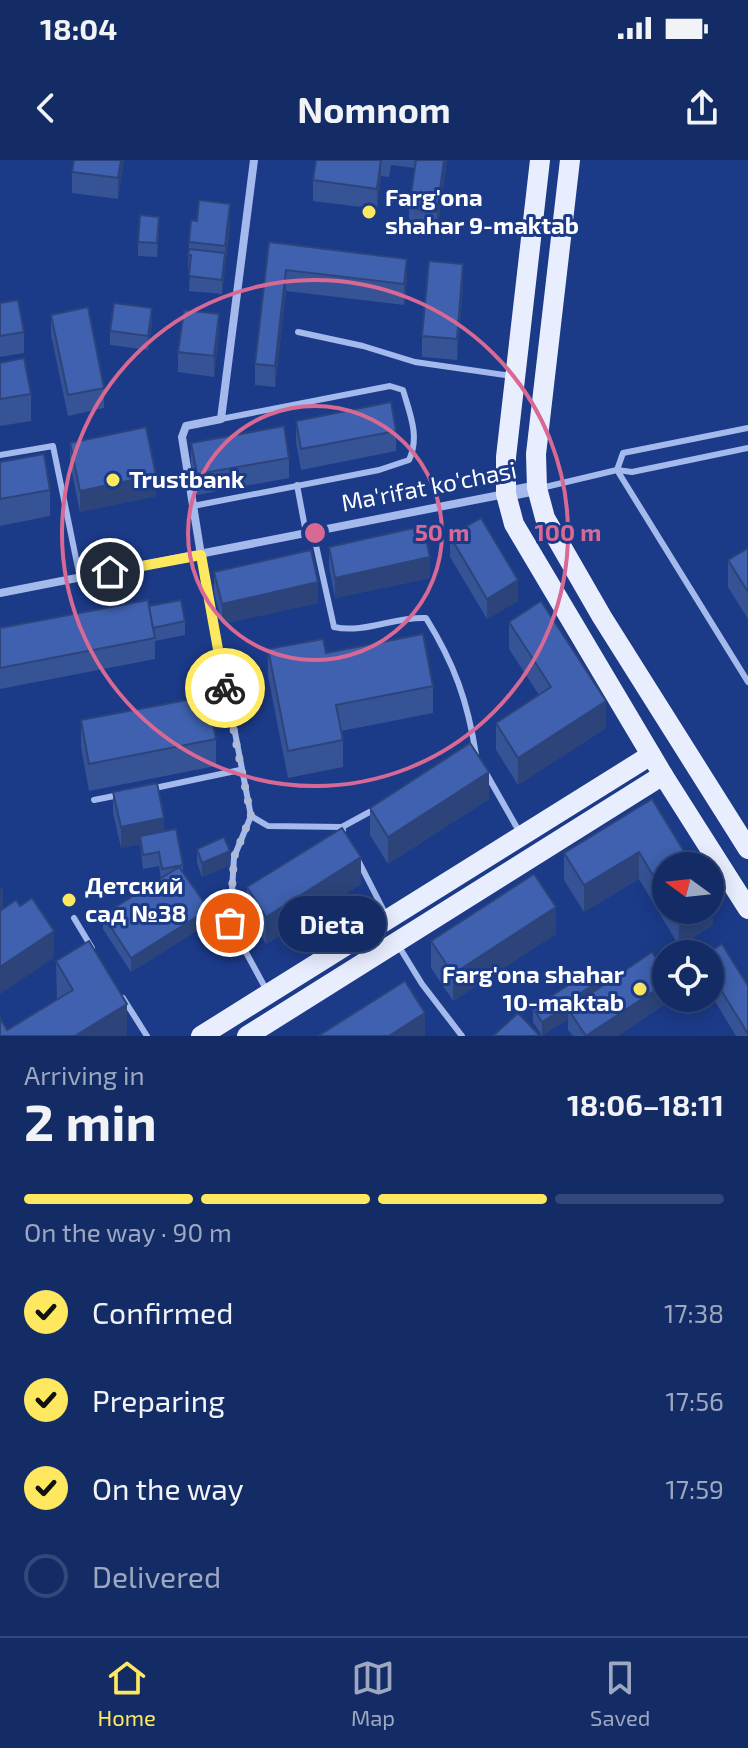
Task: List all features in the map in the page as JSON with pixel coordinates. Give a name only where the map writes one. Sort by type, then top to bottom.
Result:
[{"type":"main road","points":[[540,160],[506,457],[506,494],[514,524],[663,775],[748,909]]},
{"type":"main road","points":[[570,160],[536,454],[537,488],[545,518],[595,604],[748,849]]},
{"type":"main road","points":[[201,1036],[651,755]]},
{"type":"main road","points":[[247,1036],[663,775]]},
{"type":"street","points":[[201,555],[182,437],[186,426],[221,419],[254,160]]},
{"type":"street","name":"Ma'rifat ko'chasi","points":[[0,593],[537,488]]},
{"type":"lane","points":[[298,332],[363,346],[415,362],[515,377]]},
{"type":"lane","points":[[193,506],[379,470],[409,460],[415,449],[414,425],[403,390],[390,386],[221,419]]},
{"type":"lane","points":[[617,470],[623,453],[748,428]]},
{"type":"lane","points":[[0,455],[53,446],[80,578]]},
{"type":"lane","points":[[537,488],[617,470],[632,472],[748,448]]},
{"type":"lane","points":[[617,470],[748,682]]},
{"type":"lane","points":[[297,485],[334,627],[347,630],[408,617],[426,618],[455,670],[470,717],[476,755],[521,836]]},
{"type":"lane","points":[[201,555],[251,816],[234,857],[230,923],[269,994]]},
{"type":"lane","points":[[195,702],[227,696]]},
{"type":"lane","points":[[462,762],[476,755]]},
{"type":"lane","points":[[138,791],[240,770]]},
{"type":"lane","points":[[94,800],[123,794]]},
{"type":"lane","points":[[251,816],[268,826],[342,827],[382,806]]},
{"type":"lane","points":[[342,827],[348,840]]},
{"type":"lane","points":[[355,854],[388,919]]},
{"type":"lane","points":[[74,918],[98,958]]},
{"type":"lane","points":[[396,942],[422,984],[462,1036]]},
{"type":"lane","points":[[123,997],[147,1036]]},
{"type":"building","points":[[74,160],[121,160],[118,178],[72,172]]},
{"type":"building","points":[[316,160],[381,160],[377,189],[313,180]]},
{"type":"building","points":[[416,160],[444,160],[437,212],[409,208]]},
{"type":"building","points":[[199,200],[230,204],[225,246],[189,242],[191,220],[197,221]]},
{"type":"building","points":[[140,215],[159,217],[157,243],[138,242]]},
{"type":"building","points":[[269,242],[407,259],[404,284],[286,270],[275,366],[255,364]]},
{"type":"building","points":[[189,249],[225,253],[222,280],[189,276]]},
{"type":"building","points":[[429,261],[463,264],[457,339],[422,336]]},
{"type":"building","points":[[18,300],[24,332],[0,336],[0,303]]},
{"type":"building","points":[[114,303],[152,308],[148,336],[110,331]]},
{"type":"building","points":[[88,307],[104,388],[68,395],[51,315]]},
{"type":"building","points":[[184,310],[219,314],[214,356],[178,352]]},
{"type":"building","points":[[24,358],[31,394],[0,399],[0,363]]},
{"type":"building","points":[[391,402],[396,431],[301,449],[296,421]]},
{"type":"building","points":[[284,426],[289,458],[197,474],[191,443]]},
{"type":"building","points":[[146,427],[156,475],[80,491],[70,443]]},
{"type":"building","points":[[44,454],[50,490],[0,499],[0,462]]},
{"type":"building","points":[[481,518],[518,580],[487,599],[450,536]]},
{"type":"building","points":[[423,526],[430,557],[335,578],[329,547]]},
{"type":"building","points":[[748,548],[748,592],[728,560]]},
{"type":"building","points":[[311,550],[318,582],[222,604],[214,572]]},
{"type":"building","points":[[148,600],[155,638],[0,668],[0,628]]},
{"type":"building","points":[[181,600],[185,621],[153,628],[149,606]]},
{"type":"building","points":[[541,601],[606,701],[518,758],[496,723],[551,687],[509,622]]},
{"type":"building","points":[[423,634],[433,686],[336,705],[343,740],[288,751],[268,649],[323,639],[326,653]]},
{"type":"building","points":[[208,696],[216,739],[89,764],[81,720]]},
{"type":"building","points":[[470,743],[489,772],[388,837],[370,808]]},
{"type":"building","points":[[157,783],[164,818],[121,827],[113,792]]},
{"type":"building","points":[[652,799],[684,852],[652,852],[652,874],[639,852],[584,885],[564,853]]},
{"type":"building","points":[[342,828],[361,857],[266,917],[247,887]]},
{"type":"building","points":[[176,829],[183,865],[162,869],[159,852],[143,855],[140,836]]},
{"type":"building","points":[[224,837],[230,851],[202,863],[197,849]]},
{"type":"building","points":[[179,867],[209,909],[131,958],[103,915]]},
{"type":"building","points":[[534,874],[556,907],[453,974],[431,941]]},
{"type":"building","points":[[32,898],[54,931],[0,967],[0,911],[16,900],[20,906]]},
{"type":"building","points":[[89,941],[127,1004],[75,1036],[0,1036],[0,1018],[7,1030],[73,990],[56,961]]},
{"type":"building","points":[[724,947],[748,986],[748,1034],[724,995]]},
{"type":"building","points":[[652,952],[652,992],[586,1036],[568,1009]]},
{"type":"building","points":[[593,969],[598,977],[596,983],[542,1022],[533,1008]]},
{"type":"building","points":[[405,981],[425,1013],[389,1036],[318,1036]]},
{"type":"building","points":[[518,1013],[540,1036],[493,1036]]},
{"type":"way so far","points":[[225,688],[251,816],[234,857],[230,923]]},
{"type":"place","name":"Farg'ona shahar 9-maktab","points":[[369,212]]},
{"type":"place","name":"Trustbank","points":[[113,480]]},
{"type":"place","name":"Детский сад №38","points":[[69,900]]},
{"type":"place","name":"Dieta","points":[[230,923]]},
{"type":"place","name":"Farg'ona shahar 10-maktab","points":[[640,989]]},
{"type":"route","points":[[110,572],[201,555],[225,688]]}]
